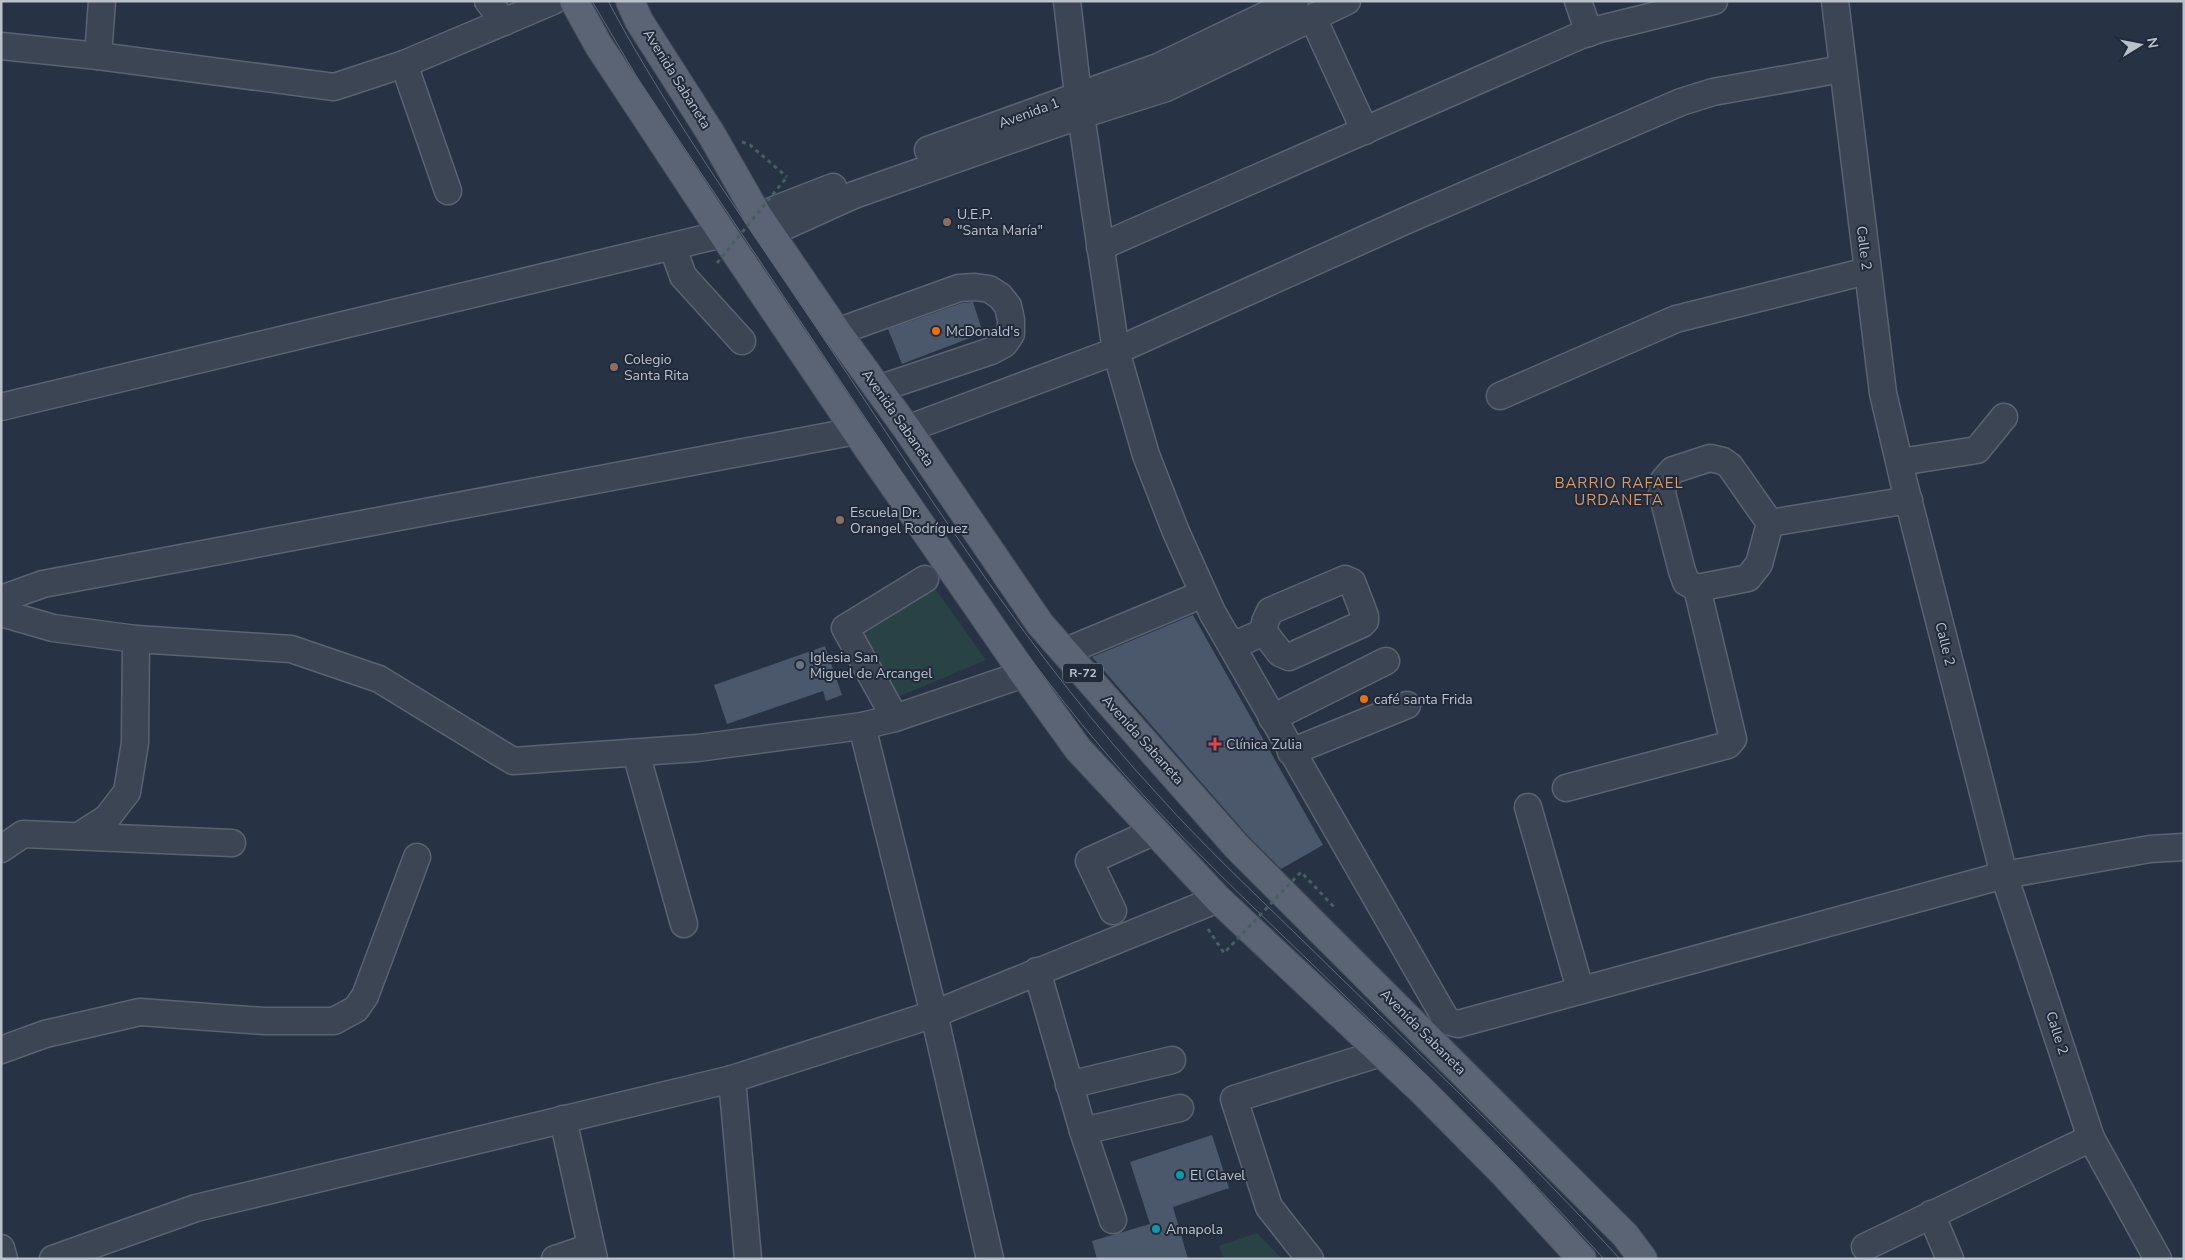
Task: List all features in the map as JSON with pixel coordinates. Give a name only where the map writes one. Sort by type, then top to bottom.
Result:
[{"type":"main road","points":[[574,1],[599,46],[723,234],[1024,674],[1078,749],[1218,899],[1381,1053],[1506,1175],[1582,1259]]},
{"type":"main road","name":"Avenida Sabaneta","points":[[630,1],[639,21],[710,132],[764,225],[837,332],[907,429],[1040,624],[1237,847],[1625,1234],[1644,1259]]},
{"type":"street","points":[[98,56],[102,1]]},
{"type":"street","points":[[488,1],[504,22]]},
{"type":"street","points":[[1,46],[98,56],[334,87],[404,64],[553,1]]},
{"type":"street","points":[[1067,1],[1080,105],[1116,351],[1146,454],[1176,532],[1203,594],[1291,752],[1447,1021],[1458,1024],[1580,989],[2004,876],[2150,849],[2184,846]]},
{"type":"street","name":"Avenida 1","points":[[764,225],[854,195],[1080,105],[1158,68],[1247,37],[1304,10],[1347,1]]},
{"type":"street","points":[[1578,1],[1589,33]]},
{"type":"street","points":[[1100,247],[1589,33],[1714,1]]},
{"type":"street","name":"Calle 2","points":[[1835,1],[1867,270],[1884,393],[1909,500],[2004,876],[2091,1138],[2158,1259]]},
{"type":"street","points":[[1304,10],[1365,130]]},
{"type":"street","points":[[404,64],[448,191]]},
{"type":"street","points":[[907,429],[1116,351],[1397,224],[1681,102],[1714,92],[1842,68]]},
{"type":"street","points":[[1,407],[673,248],[723,234]]},
{"type":"street","points":[[673,248],[684,276],[742,341]]},
{"type":"street","points":[[1500,396],[1676,319],[1867,270]]},
{"type":"street","points":[[837,332],[959,288],[989,289],[1000,296],[1008,306],[1011,334],[1004,344],[991,351],[878,389]]},
{"type":"street","points":[[1900,462],[1977,450],[2004,417]]},
{"type":"street","points":[[1,599],[43,584],[856,430]]},
{"type":"street","points":[[1710,458],[1722,460],[1730,466],[1770,523],[1759,564],[1748,578],[1697,588],[1686,582],[1682,571],[1662,493],[1664,480],[1673,470],[1710,458]]},
{"type":"street","points":[[1770,523],[1909,500]]},
{"type":"street","points":[[895,718],[845,628],[925,579]]},
{"type":"street","points":[[1566,788],[1728,745],[1733,739],[1697,588]]},
{"type":"street","points":[[1064,652],[1203,594]]},
{"type":"street","points":[[1,613],[53,628],[136,639],[291,650],[379,679],[513,761],[698,748],[862,726],[895,718],[1024,674]]},
{"type":"street","points":[[1232,646],[1264,632]]},
{"type":"street","points":[[79,836],[106,818],[127,792],[135,743],[136,639]]},
{"type":"street","points":[[1272,718],[1386,661]]},
{"type":"street","points":[[1291,752],[1407,705]]},
{"type":"street","points":[[862,726],[934,1014],[990,1259]]},
{"type":"street","points":[[636,753],[684,924]]},
{"type":"street","points":[[1528,807],[1580,989]]},
{"type":"street","points":[[1113,911],[1089,861],[1154,831]]},
{"type":"street","points":[[1,849],[23,834],[232,843]]},
{"type":"street","points":[[1,1050],[45,1034],[140,1012],[264,1021],[334,1021],[356,1009],[365,996],[417,857]]},
{"type":"street","points":[[53,1259],[196,1208],[732,1079],[934,1014],[1036,971],[1218,899]]},
{"type":"street","points":[[1036,971],[1083,1131],[1113,1220]]},
{"type":"street","points":[[1310,1259],[1269,1207],[1234,1099],[1381,1053]]},
{"type":"street","points":[[1069,1085],[1172,1060]]},
{"type":"street","points":[[732,1079],[748,1259]]},
{"type":"street","points":[[1083,1131],[1180,1108]]},
{"type":"street","points":[[555,1259],[593,1253],[563,1119]]},
{"type":"street","points":[[1865,1247],[2091,1138]]},
{"type":"street","points":[[1931,1214],[1950,1259]]},
{"type":"street","points":[[1,1248],[4,1259]]},
{"type":"path","points":[[717,263],[787,176],[750,145]]},
{"type":"path","points":[[1208,929],[1224,953],[1301,872],[1334,907]]},
{"type":"green space","points":[[934,587],[986,660],[900,696],[861,635]]},
{"type":"green space","points":[[1257,1233],[1282,1259],[1224,1259],[1219,1246]]},
{"type":"building","name":"McDonald's","points":[[973,302],[983,333],[902,364],[888,329],[962,303]]},
{"type":"building","name":"Clínica Zulia","points":[[1193,615],[1323,845],[1281,869],[1248,836],[1092,657]]},
{"type":"building","name":"Iglesia San Miguel de Arcangel","points":[[825,646],[842,695],[826,701],[823,691],[727,724],[714,685]]},
{"type":"building","name":"El Clavel","points":[[1212,1135],[1229,1188],[1173,1207],[1188,1259],[1097,1259],[1092,1241],[1150,1224],[1130,1162]]},
{"type":"tram line","points":[[592,1],[638,79],[983,594],[1041,673],[1082,724],[1165,819],[1459,1107],[1604,1259]]},
{"type":"tram line","points":[[608,1],[660,91],[716,179],[987,581],[1070,692],[1114,745],[1193,832],[1501,1135],[1620,1259]]},
{"type":"place","name":"U.E.P. \"Santa María\"","points":[[947,222]]},
{"type":"place","name":"McDonald's","points":[[936,331]]},
{"type":"place","name":"Colegio Santa Rita","points":[[614,367]]},
{"type":"place","name":"Escuela Dr. Orangel Rodríguez","points":[[840,520]]},
{"type":"place","name":"Iglesia San Miguel de Arcangel","points":[[800,665]]},
{"type":"place","name":"café santa Frida","points":[[1364,699]]},
{"type":"place","name":"Clínica Zulia","points":[[1215,744]]},
{"type":"place","name":"El Clavel","points":[[1180,1175]]},
{"type":"place","name":"Amapola","points":[[1156,1229]]},
{"type":"district","name":"BARRIO RAFAEL URDANETA","points":[[1619,492]]}]
